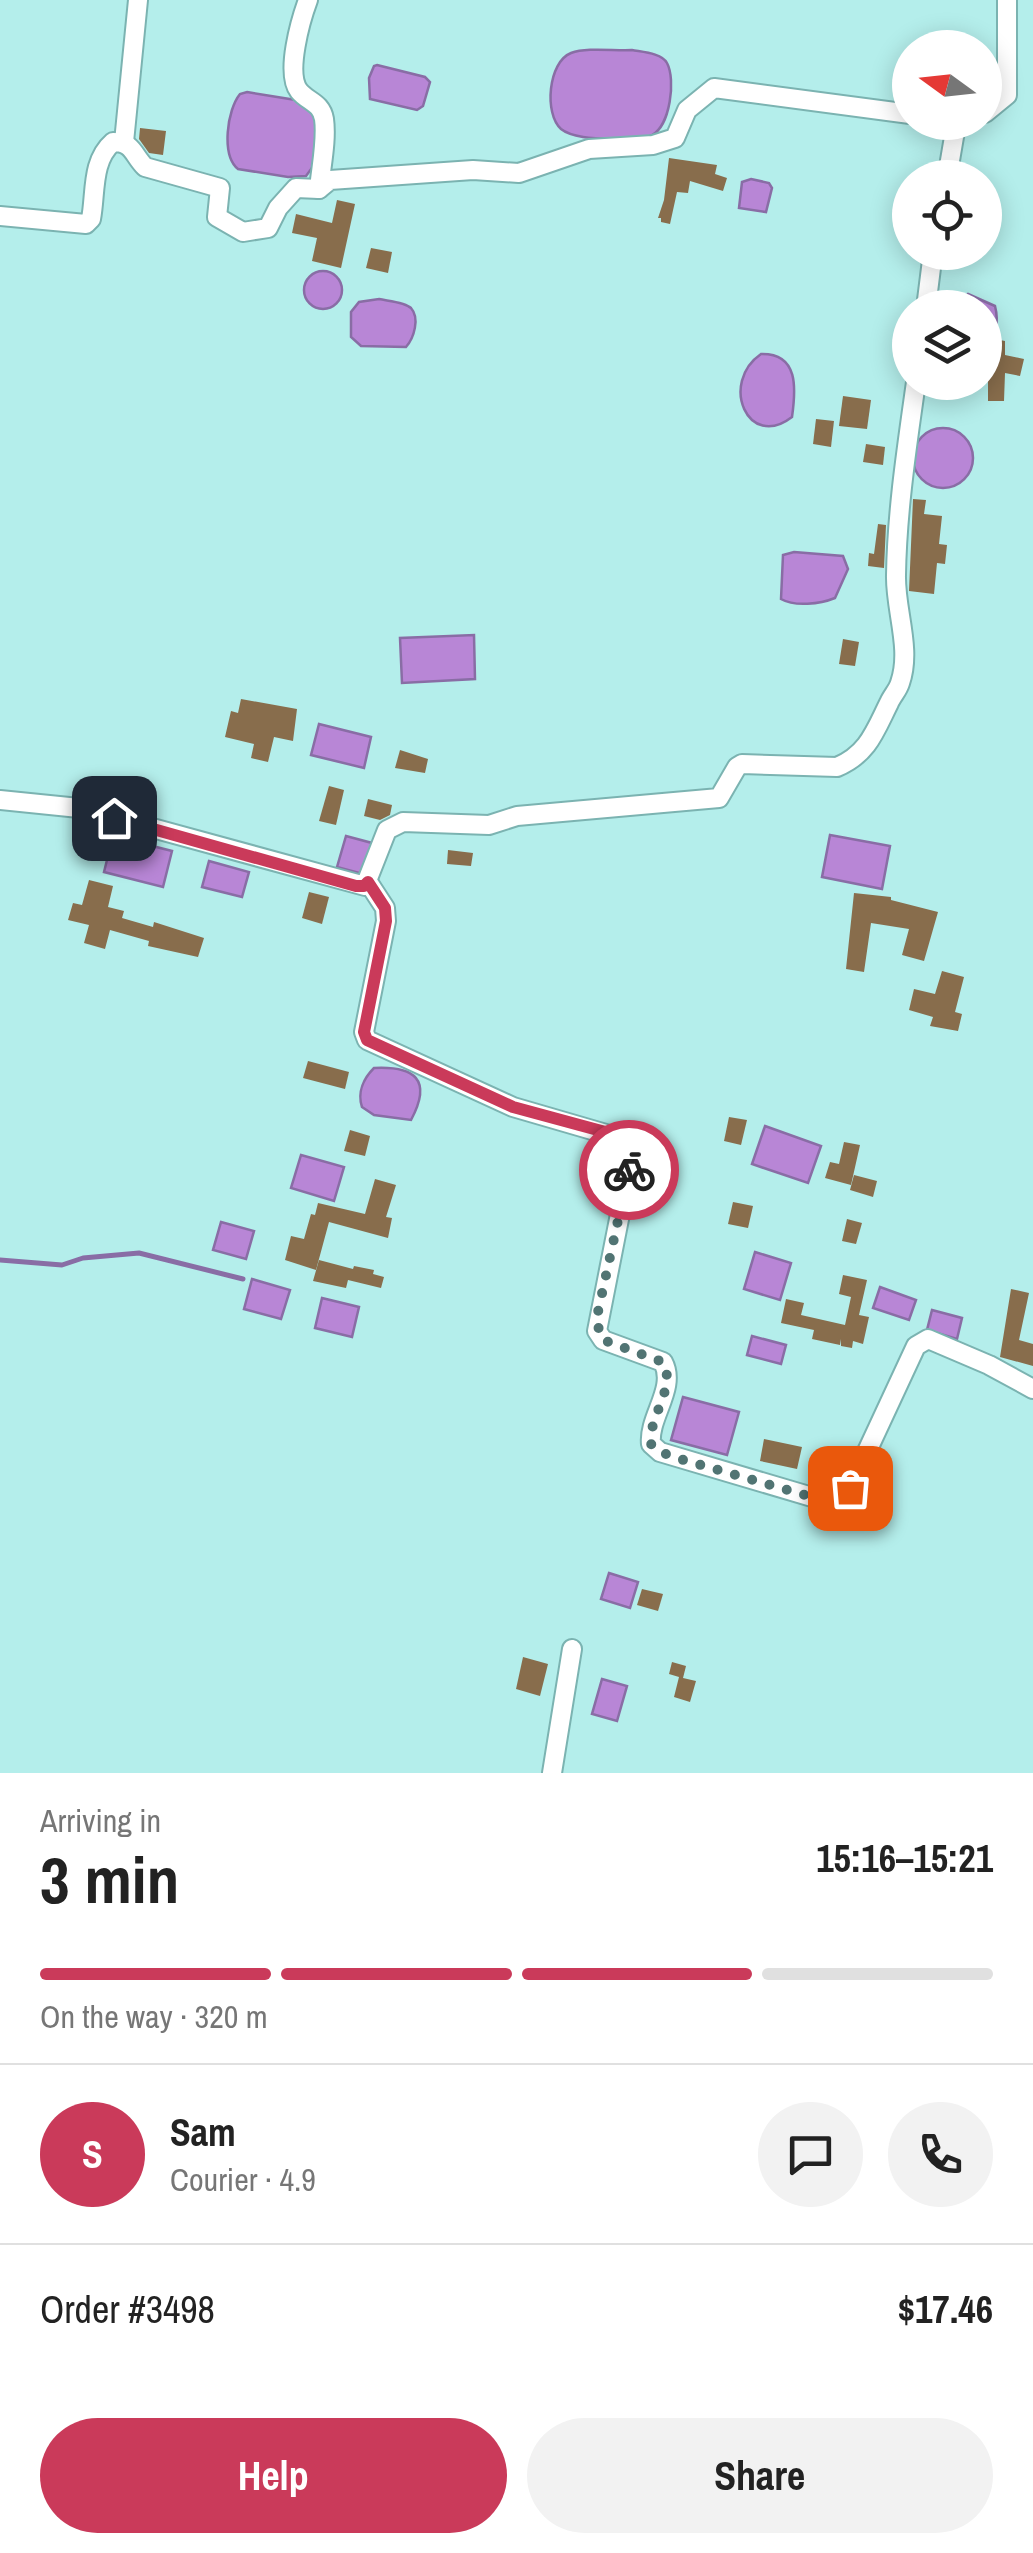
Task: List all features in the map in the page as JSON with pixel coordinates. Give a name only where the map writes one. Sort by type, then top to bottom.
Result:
[{"type":"street","points":[[124,142],[138,0]]},
{"type":"street","points":[[308,0],[294,58],[294,80],[300,92],[314,100],[324,116],[318,189]]},
{"type":"street","points":[[1002,99],[1007,95],[1007,0]]},
{"type":"street","points":[[0,216],[86,224],[91,219],[96,175],[104,150],[113,142],[124,142],[132,148],[145,167],[220,188],[217,217],[242,232],[268,228],[278,208],[296,188],[318,189],[330,180],[472,170],[519,173],[589,149],[653,145],[675,138],[686,110],[714,88],[892,112]]},
{"type":"street","points":[[0,800],[79,808],[364,886],[387,830],[403,822],[489,824],[517,816],[720,798],[742,764],[838,767],[851,762],[864,750],[900,685],[904,664],[895,582],[914,400]]},
{"type":"street","points":[[368,882],[385,908],[386,921],[364,1032],[367,1040],[513,1107],[620,1136],[634,1148],[596,1321],[603,1340],[663,1362],[667,1369],[665,1391],[650,1431],[651,1444],[660,1452],[829,1502],[850,1488],[916,1346],[928,1339],[1033,1389]]},
{"type":"street","points":[[552,1773],[572,1649]]},
{"type":"shaded area","points":[[585,50],[632,50],[661,57],[670,71],[670,102],[658,130],[647,137],[607,139],[581,137],[561,129],[552,112],[551,89],[563,58]]},
{"type":"shaded area","points":[[377,65],[425,77],[430,82],[423,106],[417,110],[370,99],[369,78]]},
{"type":"shaded area","points":[[247,92],[308,102],[318,116],[314,165],[306,176],[238,169],[233,162],[229,154],[229,121],[235,101]]},
{"type":"shaded area","points":[[751,179],[769,183],[772,188],[766,212],[739,208],[742,182]]},
{"type":"shaded area","points":[[323,271],[336,277],[342,290],[336,303],[323,309],[310,303],[304,290],[310,277]]},
{"type":"shaded area","points":[[379,299],[405,304],[414,312],[415,328],[406,347],[361,346],[351,337],[351,312],[359,302]]},
{"type":"shaded area","points":[[761,354],[782,359],[789,366],[794,384],[792,417],[776,425],[763,426],[752,420],[741,396],[748,366]]},
{"type":"shaded area","points":[[943,428],[964,437],[973,458],[964,479],[943,488],[922,479],[913,458],[922,437]]},
{"type":"shaded area","points":[[794,552],[843,556],[848,569],[835,598],[808,604],[781,599],[783,555]]},
{"type":"shaded area","points":[[474,635],[475,679],[402,683],[400,638]]},
{"type":"shaded area","points":[[319,724],[371,737],[364,768],[311,755]]},
{"type":"shaded area","points":[[830,835],[890,846],[882,889],[822,877]]},
{"type":"shaded area","points":[[113,836],[172,851],[163,887],[104,872]]},
{"type":"shaded area","points":[[346,836],[372,843],[363,874],[337,867]]},
{"type":"shaded area","points":[[209,861],[249,872],[242,897],[202,887]]},
{"type":"shaded area","points":[[374,1068],[400,1070],[416,1078],[420,1094],[411,1120],[374,1115],[362,1107],[362,1086]]},
{"type":"shaded area","points":[[765,1126],[821,1146],[808,1183],[752,1164]]},
{"type":"shaded area","points":[[301,1155],[344,1167],[334,1201],[291,1188]]},
{"type":"shaded area","points":[[221,1222],[254,1231],[246,1259],[213,1250]]},
{"type":"shaded area","points":[[755,1252],[791,1263],[780,1300],[744,1289]]},
{"type":"shaded area","points":[[252,1279],[290,1290],[281,1319],[244,1309]]},
{"type":"shaded area","points":[[880,1287],[916,1300],[909,1320],[873,1308]]},
{"type":"shaded area","points":[[322,1298],[359,1307],[352,1337],[315,1328]]},
{"type":"shaded area","points":[[932,1310],[962,1318],[957,1339],[927,1330]]},
{"type":"shaded area","points":[[752,1336],[786,1345],[781,1364],[747,1355]]},
{"type":"shaded area","points":[[683,1397],[739,1412],[727,1455],[671,1440]]},
{"type":"shaded area","points":[[609,1573],[638,1582],[630,1608],[601,1599]]},
{"type":"shaded area","points":[[602,1679],[627,1686],[617,1721],[592,1714]]},
{"type":"building","points":[[140,128],[166,131],[163,155],[149,153],[139,139]]},
{"type":"building","points":[[669,158],[717,165],[715,174],[727,178],[723,191],[690,181],[688,193],[677,192],[670,224],[658,218]]},
{"type":"building","points":[[337,200],[355,204],[341,268],[312,261],[317,238],[292,233],[296,214],[332,223]]},
{"type":"building","points":[[371,248],[392,252],[388,273],[366,268]]},
{"type":"building","points":[[1002,340],[1005,341],[1005,355],[1024,359],[1020,376],[1005,373],[1004,401],[988,401],[1002,400]]},
{"type":"building","points":[[843,396],[871,400],[867,429],[839,426]]},
{"type":"building","points":[[816,419],[834,421],[831,447],[813,444]]},
{"type":"building","points":[[866,444],[885,447],[883,465],[863,462]]},
{"type":"building","points":[[913,499],[926,500],[924,514],[942,516],[939,544],[947,545],[945,564],[937,563],[934,594],[909,591]]},
{"type":"building","points":[[878,524],[886,525],[884,568],[868,566],[869,553],[874,554]]},
{"type":"building","points":[[843,639],[859,642],[855,666],[839,664]]},
{"type":"building","points":[[241,699],[297,709],[293,741],[274,737],[268,762],[251,758],[254,744],[225,737],[231,711],[238,713]]},
{"type":"building","points":[[400,750],[428,759],[425,773],[395,768]]},
{"type":"building","points":[[329,786],[344,790],[336,825],[319,821]]},
{"type":"building","points":[[368,799],[392,805],[390,815],[380,820],[364,816]]},
{"type":"building","points":[[448,850],[473,853],[471,866],[447,864]]},
{"type":"building","points":[[89,880],[113,886],[108,907],[124,911],[122,918],[153,927],[154,922],[204,938],[198,957],[148,946],[149,941],[110,930],[105,949],[84,943],[89,925],[68,920],[73,903],[82,905]]},
{"type":"building","points":[[309,892],[329,897],[322,924],[302,918]]},
{"type":"building","points":[[854,893],[891,897],[938,912],[924,961],[902,955],[909,929],[871,923],[864,972],[846,969]]},
{"type":"building","points":[[942,971],[964,977],[955,1012],[962,1014],[958,1031],[930,1026],[933,1017],[909,1010],[914,989],[935,994]]},
{"type":"building","points":[[308,1061],[349,1072],[345,1089],[303,1078]]},
{"type":"building","points":[[729,1117],[747,1120],[741,1145],[724,1141]]},
{"type":"building","points":[[350,1130],[370,1136],[365,1156],[344,1151]]},
{"type":"building","points":[[844,1142],[860,1145],[851,1185],[825,1178],[830,1162],[839,1164]]},
{"type":"building","points":[[854,1175],[877,1181],[873,1197],[850,1190]]},
{"type":"building","points":[[375,1179],[396,1185],[386,1217],[392,1218],[388,1238],[329,1222],[316,1270],[285,1260],[291,1236],[304,1239],[318,1203],[365,1214]]},
{"type":"building","points":[[733,1202],[753,1206],[748,1228],[728,1224]]},
{"type":"building","points":[[847,1219],[862,1223],[856,1244],[842,1241]]},
{"type":"building","points":[[319,1260],[374,1270],[373,1274],[384,1277],[381,1288],[348,1280],[346,1288],[313,1281]]},
{"type":"building","points":[[843,1275],[867,1280],[859,1315],[869,1317],[863,1344],[853,1341],[852,1348],[841,1346],[841,1339],[840,1345],[812,1339],[814,1330],[781,1323],[786,1299],[804,1303],[801,1315],[845,1325],[851,1297],[839,1294]]},
{"type":"building","points":[[1011,1289],[1029,1293],[1019,1340],[1033,1344],[1033,1366],[1000,1357]]},
{"type":"building","points":[[764,1439],[802,1447],[797,1469],[760,1461]]},
{"type":"building","points":[[642,1589],[663,1594],[658,1611],[637,1605]]},
{"type":"building","points":[[523,1657],[548,1664],[540,1696],[516,1689]]},
{"type":"building","points":[[672,1662],[686,1666],[683,1678],[696,1681],[690,1702],[674,1697],[679,1677],[669,1674]]},
{"type":"waterway","points":[[0,1260],[62,1265],[83,1258],[139,1253],[243,1279]]},
{"type":"way so far","points":[[629,1170],[596,1321],[603,1340],[663,1362],[667,1369],[665,1391],[650,1431],[651,1444],[680,1459],[829,1502],[850,1488]]},
{"type":"route","points":[[114,818],[356,886],[368,882],[385,908],[386,921],[364,1032],[367,1040],[513,1107],[620,1136],[634,1148],[629,1170]]}]
